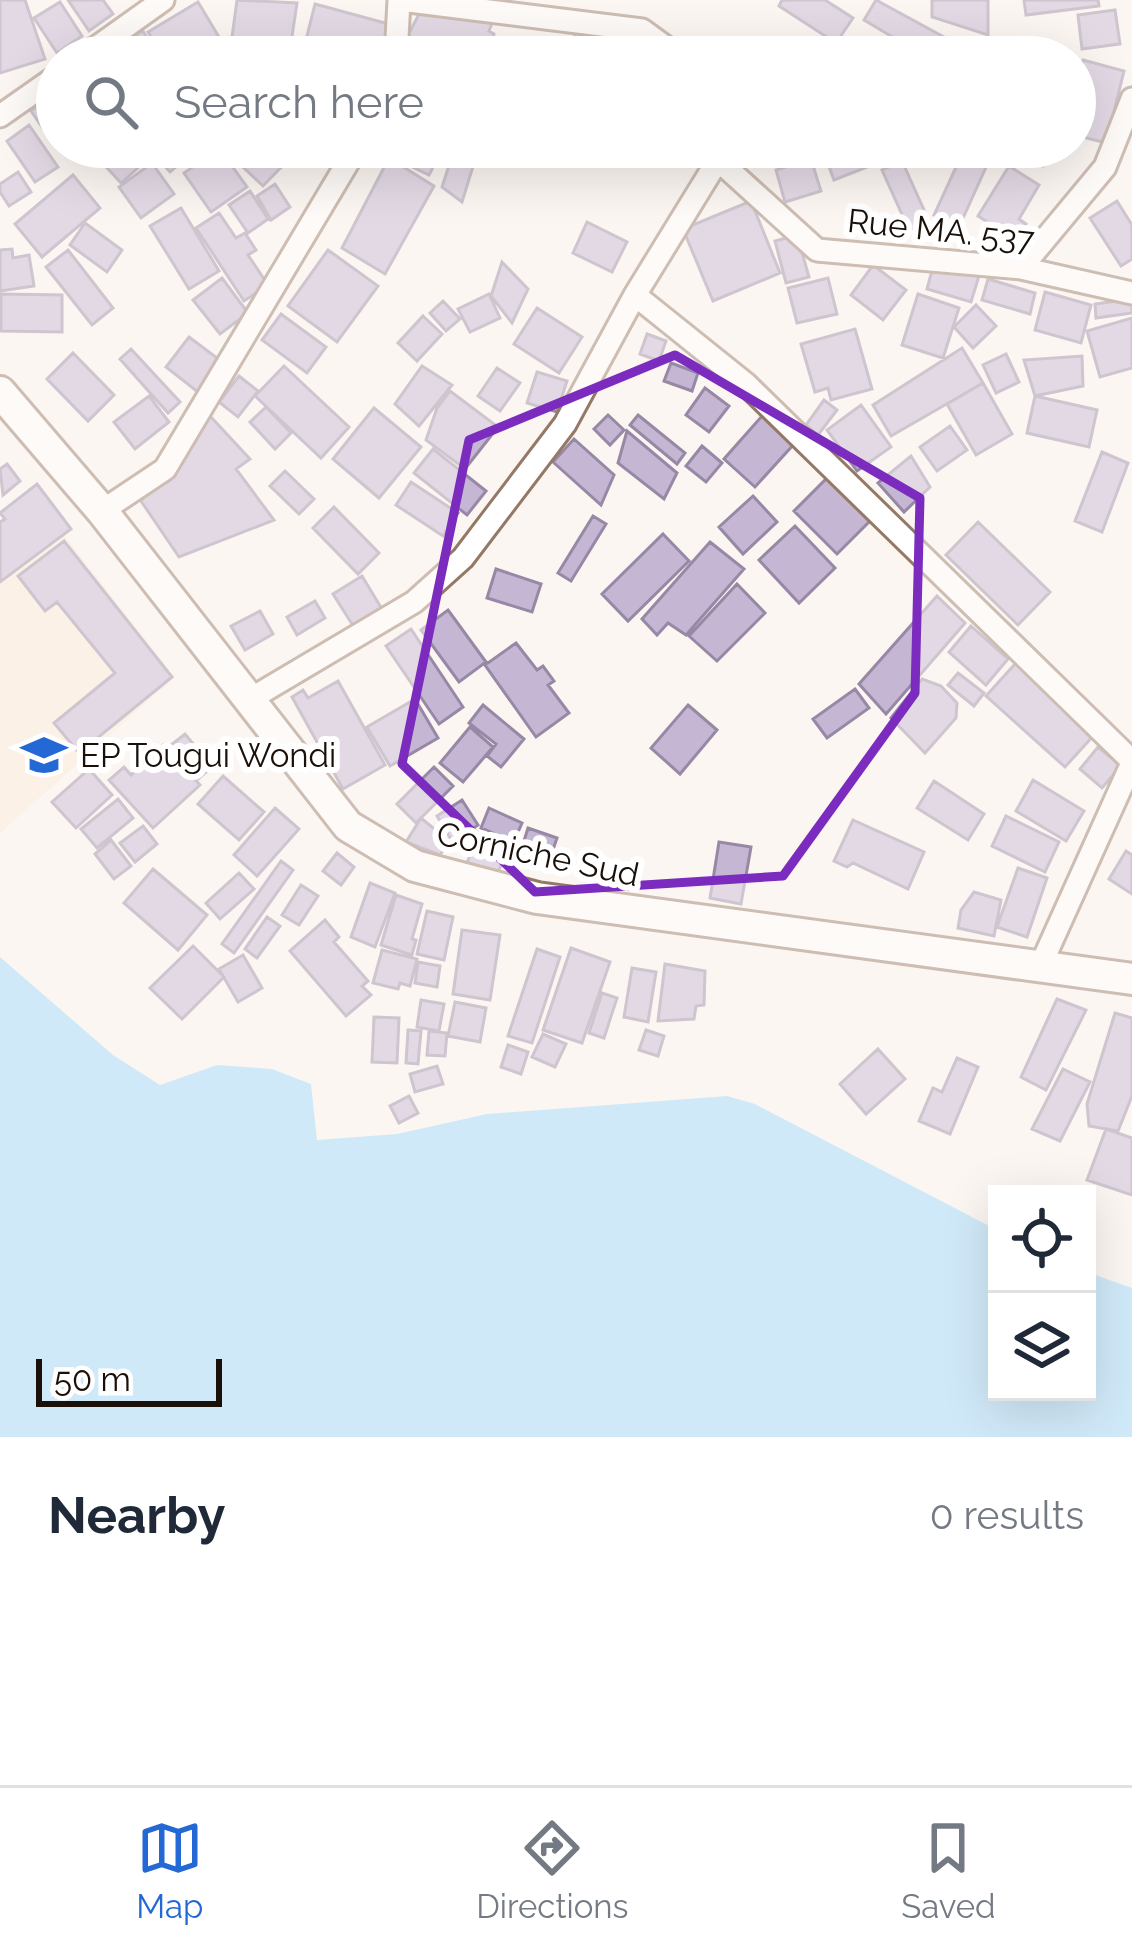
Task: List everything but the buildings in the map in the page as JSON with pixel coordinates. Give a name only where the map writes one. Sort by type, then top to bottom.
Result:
[{"type":"main road","name":"Corniche Sud","points":[[0,392],[102,511],[349,826],[415,866],[537,898],[1132,979]]},
{"type":"street","points":[[112,36],[163,0]]},
{"type":"street","points":[[397,36],[400,0],[642,30],[650,36]]},
{"type":"street","points":[[0,116],[36,91]]},
{"type":"street","points":[[1021,268],[1105,167],[1132,99]]},
{"type":"street","points":[[102,511],[165,469],[344,168]]},
{"type":"street","points":[[247,701],[414,602],[464,558],[565,424],[707,168]]},
{"type":"street","name":"Rue MA. 537","points":[[732,168],[817,250],[1021,268],[1132,292]]},
{"type":"street","points":[[635,295],[746,384],[1132,762],[1039,969]]},
{"type":"highlighted area","points":[[675,355],[920,498],[915,693],[783,876],[535,892],[402,764],[469,440]]},
{"type":"shaded area","name":"EP Tougui Wondi","points":[[64,535],[175,677],[0,833],[0,581]]},
{"type":"water","points":[[0,957],[113,1055],[160,1085],[217,1065],[272,1069],[311,1084],[317,1140],[397,1134],[487,1114],[727,1096],[755,1104],[988,1225],[988,1401],[1096,1401],[1096,1275],[1132,1288],[1132,1437],[0,1437]]},
{"type":"place","name":"EP Tougui Wondi","points":[[44,755]]}]
